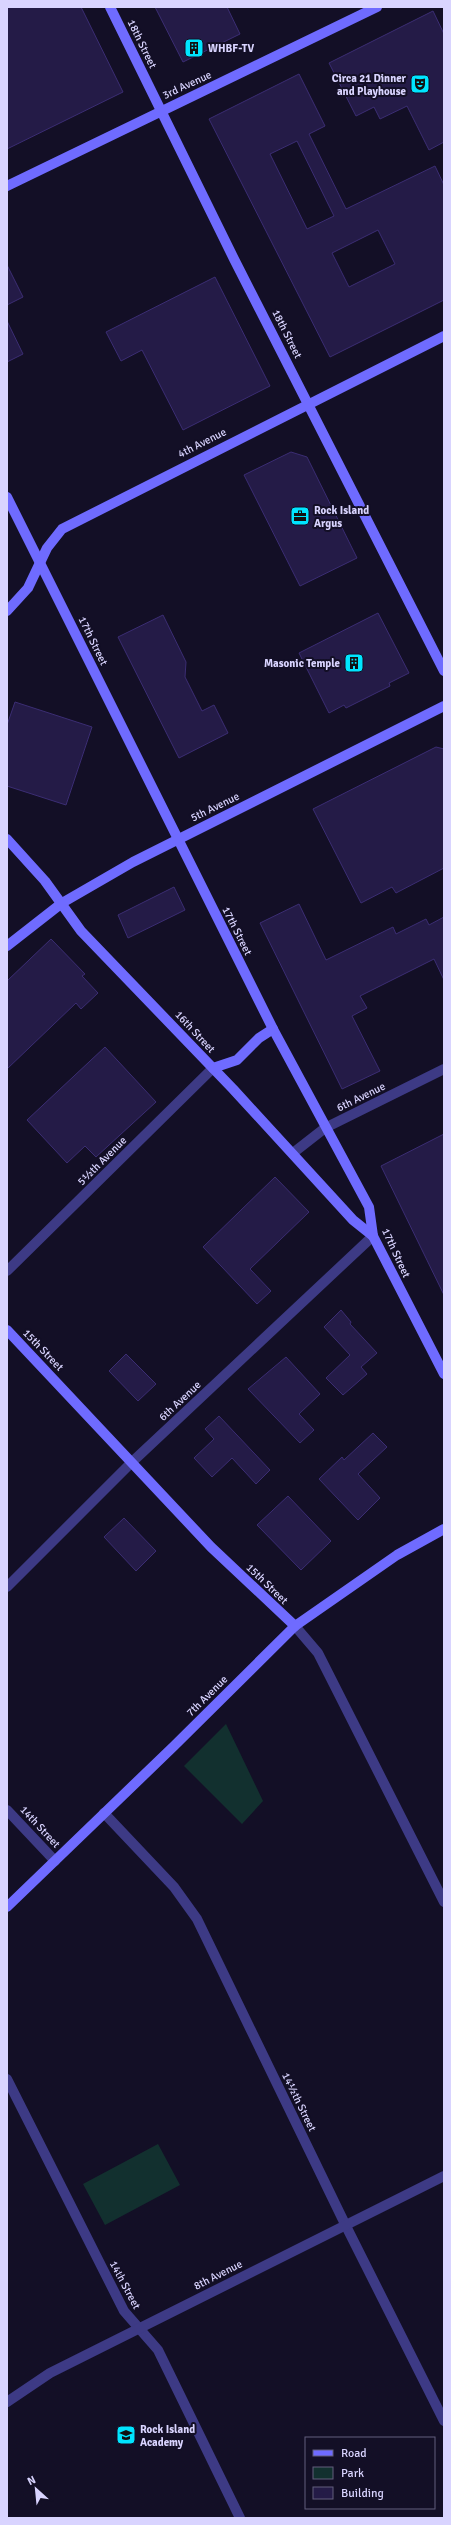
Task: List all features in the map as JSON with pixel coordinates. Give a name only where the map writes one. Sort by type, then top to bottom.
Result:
[{"type":"street","name":"18th Street","points":[[110,7],[444,671]]},
{"type":"street","name":"3rd Avenue","points":[[7,186],[161,110],[377,7]]},
{"type":"street","name":"4th Avenue","points":[[7,611],[28,588],[54,537],[80,518],[444,336]]},
{"type":"street","name":"17th Street","points":[[7,497],[273,1029],[325,1128],[369,1207],[373,1236],[444,1374]]},
{"type":"street","name":"5th Avenue","points":[[7,946],[62,902],[178,839],[444,706]]},
{"type":"street","name":"16th Street","points":[[7,839],[62,902],[81,931],[213,1068],[353,1220],[373,1236]]},
{"type":"street","points":[[213,1068],[237,1060],[260,1038],[273,1029]]},
{"type":"street","name":"5½th Avenue","points":[[7,1271],[213,1068]]},
{"type":"street","name":"6th Avenue","points":[[293,1154],[325,1128],[444,1069]]},
{"type":"street","name":"6th Avenue","points":[[7,1587],[131,1463],[373,1236]]},
{"type":"street","name":"15th Street","points":[[7,1330],[211,1547],[295,1626],[318,1652],[444,1902]]},
{"type":"street","name":"7th Avenue","points":[[7,1907],[295,1626],[407,1549],[444,1529]]},
{"type":"street","name":"14th Street","points":[[7,1810],[55,1861]]},
{"type":"street","name":"14½th Street","points":[[104,1813],[174,1887],[197,1919],[345,2224],[444,2421]]},
{"type":"street","name":"14th Street","points":[[7,2079],[124,2311],[138,2330],[158,2350],[240,2518]]},
{"type":"street","name":"8th Avenue","points":[[7,2402],[32,2383],[345,2224],[444,2176]]},
{"type":"green space","points":[[226,1724],[263,1801],[242,1824],[184,1766]]},
{"type":"green space","points":[[158,2144],[180,2185],[105,2225],[83,2184]]},
{"type":"building","points":[[7,7],[81,7],[123,92],[7,149]]},
{"type":"building","name":"WHBF-TV","points":[[155,7],[227,7],[240,34],[183,62]]},
{"type":"building","name":"Circa 21 Dinner and Playhouse","points":[[433,11],[444,34],[444,142],[429,150],[407,106],[380,119],[374,107],[356,116],[329,63]]},
{"type":"building","points":[[299,74],[325,126],[309,134],[346,209],[435,166],[444,185],[444,300],[330,357],[209,119]],"holes":[[[297,141],[334,216],[307,229],[270,154]],[[378,230],[395,264],[349,287],[332,253]]]},
{"type":"building","points":[[7,265],[23,297],[7,305]]},
{"type":"building","points":[[215,277],[270,386],[183,430],[142,350],[121,361],[106,332]]},
{"type":"building","points":[[7,321],[23,354],[7,362]]},
{"type":"building","name":"Rock Island Argus","points":[[291,452],[307,457],[357,558],[300,586],[244,475]]},
{"type":"building","name":"Masonic Temple","points":[[378,613],[409,673],[389,683],[390,686],[346,708],[344,705],[329,713],[299,653]]},
{"type":"building","points":[[163,615],[186,662],[185,677],[202,711],[214,705],[228,733],[179,758],[118,637]]},
{"type":"building","points":[[15,702],[92,727],[66,805],[7,786],[7,725]]},
{"type":"building","points":[[436,747],[444,749],[444,868],[396,893],[392,887],[361,903],[313,809]]},
{"type":"building","points":[[174,887],[185,910],[128,938],[118,915]]},
{"type":"building","points":[[299,904],[326,960],[393,927],[396,934],[426,919],[429,925],[444,917],[444,980],[434,959],[360,996],[367,1008],[352,1016],[380,1071],[342,1089],[260,923]]},
{"type":"building","points":[[51,939],[85,974],[82,976],[98,993],[81,1009],[76,1003],[7,1069],[7,981]]},
{"type":"building","points":[[105,1047],[156,1102],[96,1157],[85,1146],[67,1163],[27,1120]]},
{"type":"building","points":[[444,1134],[444,1295],[381,1166]]},
{"type":"building","points":[[275,1177],[309,1212],[250,1269],[271,1291],[257,1304],[203,1247]]},
{"type":"building","points":[[341,1310],[351,1322],[350,1324],[377,1353],[361,1367],[367,1374],[343,1395],[326,1378],[350,1355],[324,1327]]},
{"type":"building","points":[[126,1354],[156,1384],[138,1401],[109,1371]]},
{"type":"building","points":[[286,1357],[320,1394],[299,1414],[314,1430],[300,1443],[248,1389]]},
{"type":"building","points":[[219,1416],[270,1470],[256,1484],[232,1458],[212,1477],[194,1458],[214,1439],[205,1429]]},
{"type":"building","points":[[373,1433],[387,1447],[358,1474],[380,1498],[358,1520],[319,1479],[342,1457],[344,1460]]},
{"type":"building","points":[[288,1496],[331,1541],[301,1570],[257,1525]]},
{"type":"building","points":[[124,1518],[156,1551],[136,1571],[104,1537]]},
{"type":"place","name":"WHBF-TV","points":[[194,48]]},
{"type":"place","name":"Circa 21 Dinner and Playhouse","points":[[420,84]]},
{"type":"place","name":"Rock Island Argus","points":[[300,516]]},
{"type":"place","name":"Masonic Temple","points":[[354,663]]},
{"type":"place","name":"Rock Island Academy","points":[[126,2435]]}]
